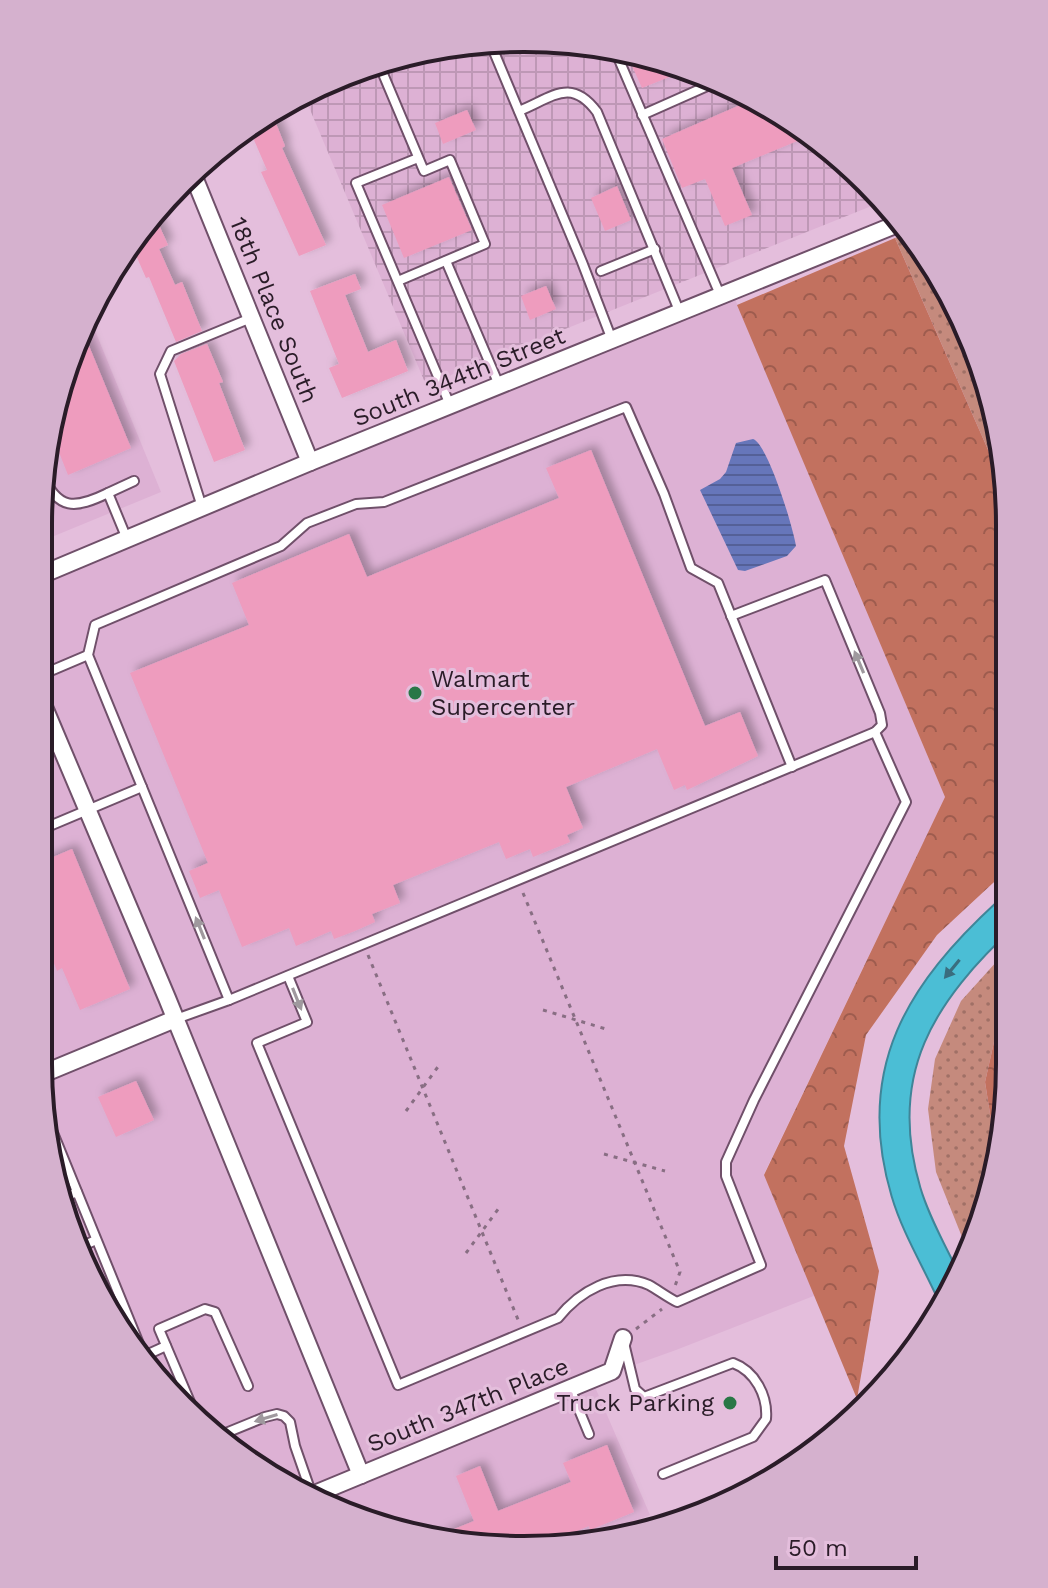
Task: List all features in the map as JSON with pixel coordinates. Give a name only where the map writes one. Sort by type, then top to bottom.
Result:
[{"type":"highway","points":[[945,1278],[907,1193],[901,1168],[896,1134],[898,1080],[915,1023],[926,1004],[958,960],[996,924]]},
{"type":"highway","points":[[934,1254],[939,1288]]},
{"type":"street","name":"18th Place South","points":[[197,184],[310,462]]},
{"type":"street","name":"South 344th Street","points":[[52,570],[310,462],[890,227]]},
{"type":"street","points":[[52,727],[361,1475]]},
{"type":"street","points":[[52,1070],[175,1019]]},
{"type":"street","name":"South 347th Place","points":[[323,1491],[612,1371],[623,1338]]},
{"type":"lane","points":[[494,53],[612,341]]},
{"type":"lane","points":[[620,62],[721,297]]},
{"type":"lane","points":[[383,74],[424,171],[450,160],[485,244],[398,281]]},
{"type":"lane","points":[[642,115],[704,88]]},
{"type":"lane","points":[[519,111],[562,93],[574,91],[586,97],[597,112],[680,313]]},
{"type":"lane","points":[[418,158],[356,183],[450,405]]},
{"type":"lane","points":[[601,271],[655,249]]},
{"type":"lane","points":[[446,261],[500,386]]},
{"type":"lane","points":[[202,508],[160,374],[171,351],[251,318]]},
{"type":"lane","points":[[229,1000],[88,655],[95,625],[281,546],[307,523],[356,504],[384,502],[626,407],[664,494],[691,568],[718,583],[792,767]]},
{"type":"lane","points":[[53,495],[62,503],[75,505],[134,481]]},
{"type":"lane","points":[[108,493],[127,539]]},
{"type":"lane","points":[[175,1019],[229,1000],[518,881],[875,732],[882,725],[880,713],[825,580],[731,616]]},
{"type":"lane","points":[[52,670],[88,655]]},
{"type":"lane","points":[[288,976],[307,1022],[257,1043],[398,1385],[558,1318],[570,1303],[595,1287],[616,1280],[648,1285],[677,1302],[761,1265],[726,1176],[726,1162],[754,1100],[906,802],[875,732]]},
{"type":"lane","points":[[52,825],[142,787]]},
{"type":"lane","points":[[60,1150],[129,1321]]},
{"type":"lane","points":[[71,1195],[77,1192]]},
{"type":"lane","points":[[88,1244],[96,1240]]},
{"type":"lane","points":[[185,1393],[159,1329],[205,1309],[215,1312],[248,1386]]},
{"type":"lane","points":[[623,1338],[635,1389],[644,1397],[733,1363],[755,1377],[765,1402],[766,1419],[753,1437],[663,1474]]},
{"type":"lane","points":[[151,1352],[166,1346]]},
{"type":"lane","points":[[570,1388],[589,1434]]},
{"type":"lane","points":[[229,1432],[280,1414],[290,1422],[307,1483]]},
{"type":"path","points":[[518,881],[680,1272],[670,1298],[659,1313],[623,1338]]},
{"type":"path","points":[[364,945],[524,1333]]},
{"type":"path","points":[[543,1010],[606,1029]]},
{"type":"path","points":[[406,1111],[440,1064]]},
{"type":"path","points":[[604,1154],[665,1171]]},
{"type":"path","points":[[466,1253],[499,1208]]},
{"type":"shaded area","points":[[555,53],[616,61],[676,77],[760,115],[835,169],[872,206],[426,385],[308,105],[343,88],[402,68],[462,56]]},
{"type":"shaded area","points":[[898,237],[933,288],[960,343],[980,402],[990,453],[989,452],[895,238]]},
{"type":"shaded area","points":[[732,292],[945,797],[764,1174],[816,1295],[592,1380],[650,1515],[627,1524],[586,1532],[493,1535],[402,1520],[343,1500],[288,1473],[213,1419],[169,1375],[115,1300],[77,1216],[61,1156],[53,1095],[52,570]]},
{"type":"shaded area","points":[[94,329],[161,492],[52,537],[53,493],[61,432],[77,372]]},
{"type":"shaded area","points":[[996,962],[996,1033],[985,1082],[992,1126],[980,1186],[963,1238],[936,1172],[928,1109],[935,1059],[961,1001]]},
{"type":"green space","points":[[895,238],[992,462],[996,524],[996,880],[937,935],[866,1035],[844,1146],[879,1271],[857,1399],[764,1175],[945,797],[737,305]]},
{"type":"green space","points":[[996,1033],[992,1126],[985,1082]]},
{"type":"water","points":[[753,439],[766,455],[796,546],[787,556],[745,571],[738,570],[700,490],[726,472],[736,443]]},
{"type":"building","points":[[631,65],[672,76],[642,88]]},
{"type":"building","points":[[740,105],[798,141],[732,168],[752,215],[725,226],[705,179],[682,188],[662,139]]},
{"type":"building","points":[[467,110],[476,130],[443,144],[435,123]]},
{"type":"building","points":[[276,123],[285,146],[282,148],[326,245],[299,256],[261,172],[267,170],[253,138]]},
{"type":"building","points":[[449,177],[472,230],[404,258],[382,205]]},
{"type":"building","points":[[617,186],[631,220],[605,231],[591,198]]},
{"type":"building","points":[[159,225],[168,245],[159,249],[175,285],[182,282],[202,331],[176,342],[149,277],[146,278],[136,256]]},
{"type":"building","points":[[355,274],[361,289],[345,295],[368,352],[396,340],[408,371],[342,398],[329,368],[339,364],[310,291]]},
{"type":"building","points":[[546,286],[556,309],[530,320],[521,296]]},
{"type":"building","points":[[88,343],[131,448],[68,475],[58,450],[68,402]]},
{"type":"building","points":[[207,344],[245,450],[214,462],[174,361],[181,354]]},
{"type":"building","name":"Walmart Supercenter","points":[[591,450],[705,726],[740,712],[758,756],[687,790],[685,785],[674,790],[657,749],[566,787],[583,828],[567,835],[570,842],[533,857],[530,849],[506,859],[499,842],[393,885],[400,903],[372,914],[375,922],[355,931],[334,939],[331,931],[296,946],[289,928],[242,947],[219,890],[200,898],[189,871],[208,863],[130,673],[249,625],[232,583],[349,534],[367,577],[559,498],[546,468]]},
{"type":"building","points":[[72,849],[130,989],[80,1010],[62,968],[57,971],[52,958],[52,857]]},
{"type":"building","points":[[136,1081],[154,1120],[116,1137],[98,1097]]},
{"type":"building","points":[[607,1445],[634,1512],[590,1530],[589,1526],[571,1533],[524,1536],[451,1530],[474,1521],[456,1476],[480,1466],[498,1511],[571,1482],[563,1463]]},
{"type":"place","name":"Walmart Supercenter","points":[[415,693]]},
{"type":"place","name":"Truck Parking","points":[[730,1403]]}]
